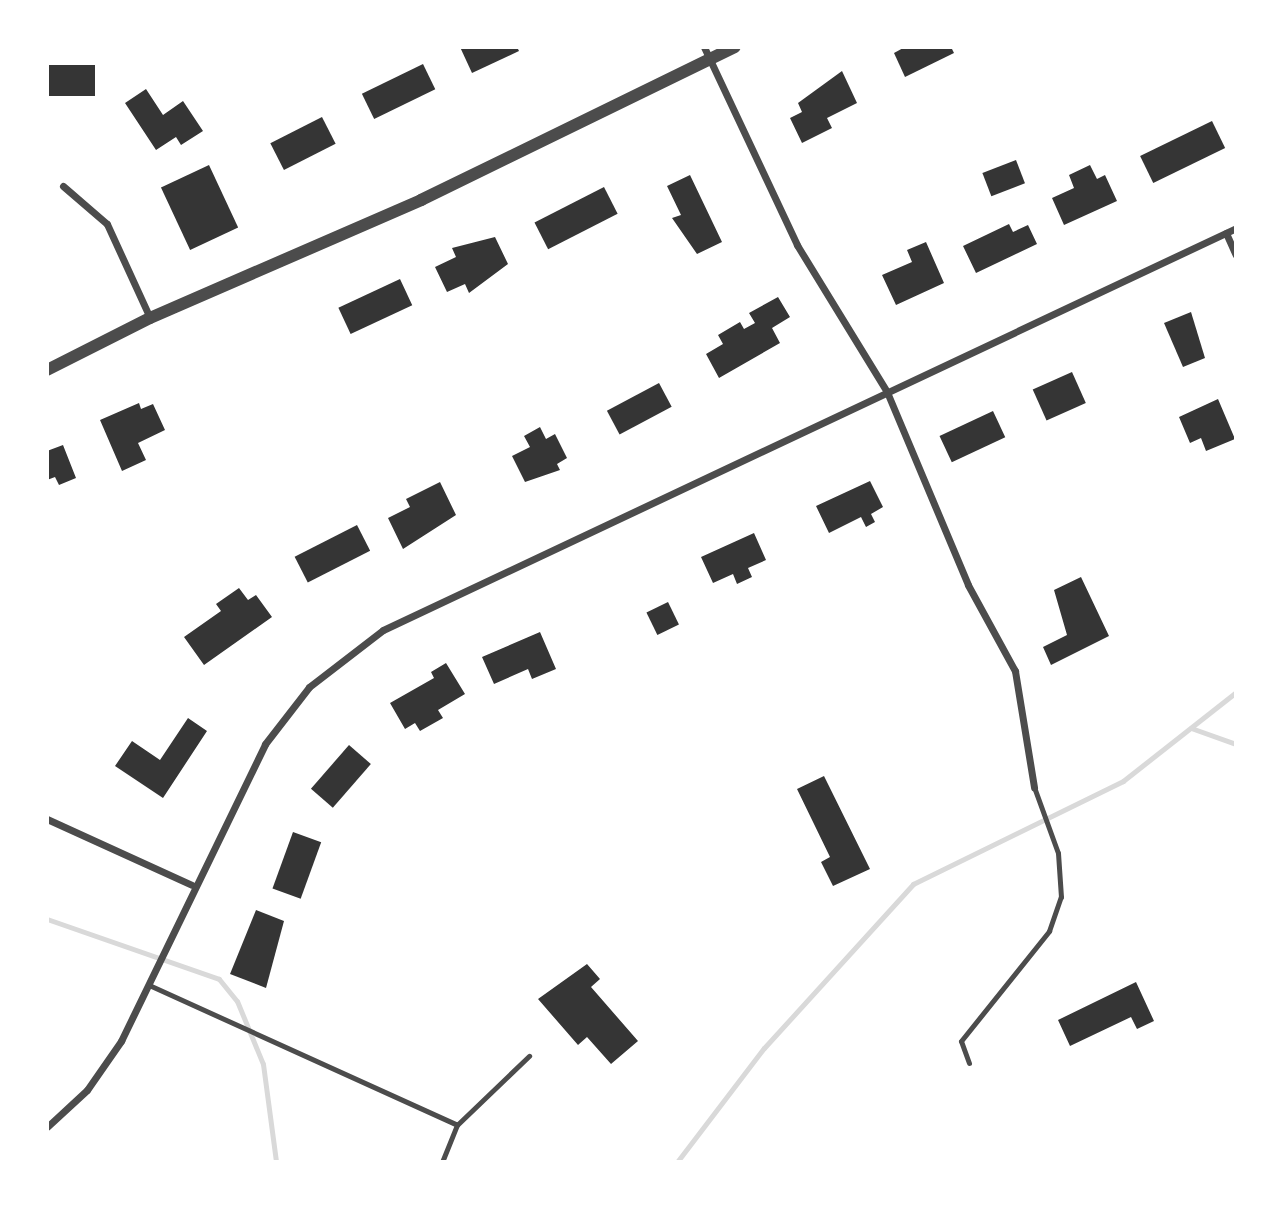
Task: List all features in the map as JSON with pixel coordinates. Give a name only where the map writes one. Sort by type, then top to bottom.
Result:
[{"type":"street","points":[[47,370],[150,318],[421,201],[707,53],[735,47]]},
{"type":"street","points":[[707,53],[797,245],[887,392],[968,585],[1015,671],[1034,787]]},
{"type":"street","points":[[63,186],[107,224],[150,318]]},
{"type":"street","points":[[47,1127],[102,1070],[149,985],[192,885],[265,744],[309,687],[383,630],[1236,228]]},
{"type":"street","points":[[1226,233],[1236,256]]},
{"type":"street","points":[[47,819],[192,885]]},
{"type":"lane","points":[[969,1063],[961,1041],[974,1019],[1048,931],[1061,897],[1058,853],[1034,787]]},
{"type":"lane","points":[[149,985],[457,1125]]},
{"type":"lane","points":[[442,1162],[457,1125],[529,1055]]},
{"type":"building","points":[[460,47],[517,47],[519,51],[472,73]]},
{"type":"building","points":[[905,47],[951,47],[954,53],[905,77],[894,53]]},
{"type":"building","points":[[423,64],[435,89],[374,119],[362,94]]},
{"type":"building","points":[[47,65],[95,65],[95,96],[47,96]]},
{"type":"building","points":[[842,71],[857,103],[827,118],[832,128],[802,143],[790,118],[802,112],[798,103]]},
{"type":"building","points":[[146,89],[163,115],[183,101],[203,131],[181,145],[176,137],[156,150],[125,103]]},
{"type":"building","points":[[322,117],[336,144],[284,170],[270,143]]},
{"type":"building","points":[[1212,121],[1225,148],[1153,183],[1140,156]]},
{"type":"building","points":[[1016,160],[1025,183],[991,196],[982,173]]},
{"type":"building","points":[[209,165],[238,228],[190,250],[161,187]]},
{"type":"building","points":[[1090,165],[1097,179],[1105,175],[1117,201],[1064,225],[1052,198],[1074,188],[1069,175]]},
{"type":"building","points":[[690,175],[722,242],[697,254],[672,218],[681,215],[667,186]]},
{"type":"building","points":[[604,187],[618,214],[548,249],[535,222]]},
{"type":"building","points":[[1009,224],[1013,232],[1028,225],[1037,244],[976,273],[963,246]]},
{"type":"building","points":[[495,237],[508,264],[469,293],[465,284],[447,292],[435,267],[456,257],[452,248]]},
{"type":"building","points":[[926,242],[944,283],[896,305],[882,275],[912,262],[907,250]]},
{"type":"building","points":[[400,279],[412,305],[351,334],[338,308]]},
{"type":"building","points":[[778,297],[790,317],[772,328],[780,343],[719,378],[706,354],[723,344],[718,335],[740,322],[744,329],[755,323],[749,313]]},
{"type":"building","points":[[1191,312],[1205,358],[1183,367],[1164,323]]},
{"type":"building","points":[[1072,372],[1086,403],[1047,421],[1033,389]]},
{"type":"building","points":[[659,383],[672,407],[620,435],[607,411]]},
{"type":"building","points":[[1218,399],[1235,439],[1206,451],[1201,438],[1190,443],[1179,417]]},
{"type":"building","points":[[139,403],[141,409],[153,404],[165,430],[138,443],[146,460],[122,471],[100,420]]},
{"type":"building","points":[[993,411],[1005,437],[952,462],[940,436]]},
{"type":"building","points":[[540,427],[546,439],[555,434],[567,458],[557,464],[560,470],[525,482],[512,456],[530,447],[524,436]]},
{"type":"building","points":[[63,445],[76,478],[59,485],[55,477],[47,480],[47,451]]},
{"type":"building","points":[[870,481],[883,507],[871,514],[875,522],[866,527],[861,517],[829,533],[816,506]]},
{"type":"building","points":[[440,482],[456,515],[403,549],[388,518],[410,507],[406,499]]},
{"type":"building","points":[[357,525],[370,551],[308,583],[295,557]]},
{"type":"building","points":[[754,533],[766,560],[748,568],[752,577],[737,584],[733,574],[713,583],[701,557]]},
{"type":"building","points":[[1081,577],[1109,636],[1051,665],[1043,647],[1067,635],[1054,590]]},
{"type":"building","points":[[239,588],[248,600],[256,595],[272,617],[204,665],[184,637],[221,611],[216,604]]},
{"type":"building","points":[[668,602],[679,624],[657,635],[646,613]]},
{"type":"building","points":[[540,632],[556,669],[532,679],[528,669],[494,684],[482,657]]},
{"type":"building","points":[[446,663],[465,694],[438,710],[443,718],[420,731],[415,723],[405,729],[390,703],[434,678],[431,672]]},
{"type":"building","points":[[188,718],[207,731],[163,798],[115,766],[132,741],[160,760]]},
{"type":"building","points":[[349,745],[371,764],[333,808],[311,789]]},
{"type":"building","points":[[824,776],[870,869],[833,886],[821,862],[830,857],[797,789]]},
{"type":"building","points":[[293,832],[321,842],[301,899],[272,888]]},
{"type":"building","points":[[256,910],[284,921],[266,988],[230,974]]},
{"type":"building","points":[[587,964],[600,979],[591,987],[638,1041],[611,1064],[587,1037],[578,1045],[538,999]]},
{"type":"building","points":[[1136,982],[1154,1021],[1137,1029],[1131,1017],[1070,1046],[1058,1020]]},
{"type":"waterway","points":[[677,1162],[764,1048],[913,884],[1123,781],[1236,692]]},
{"type":"waterway","points":[[1191,728],[1236,744]]},
{"type":"waterway","points":[[47,919],[219,979],[237,1001],[263,1064],[276,1162]]}]
